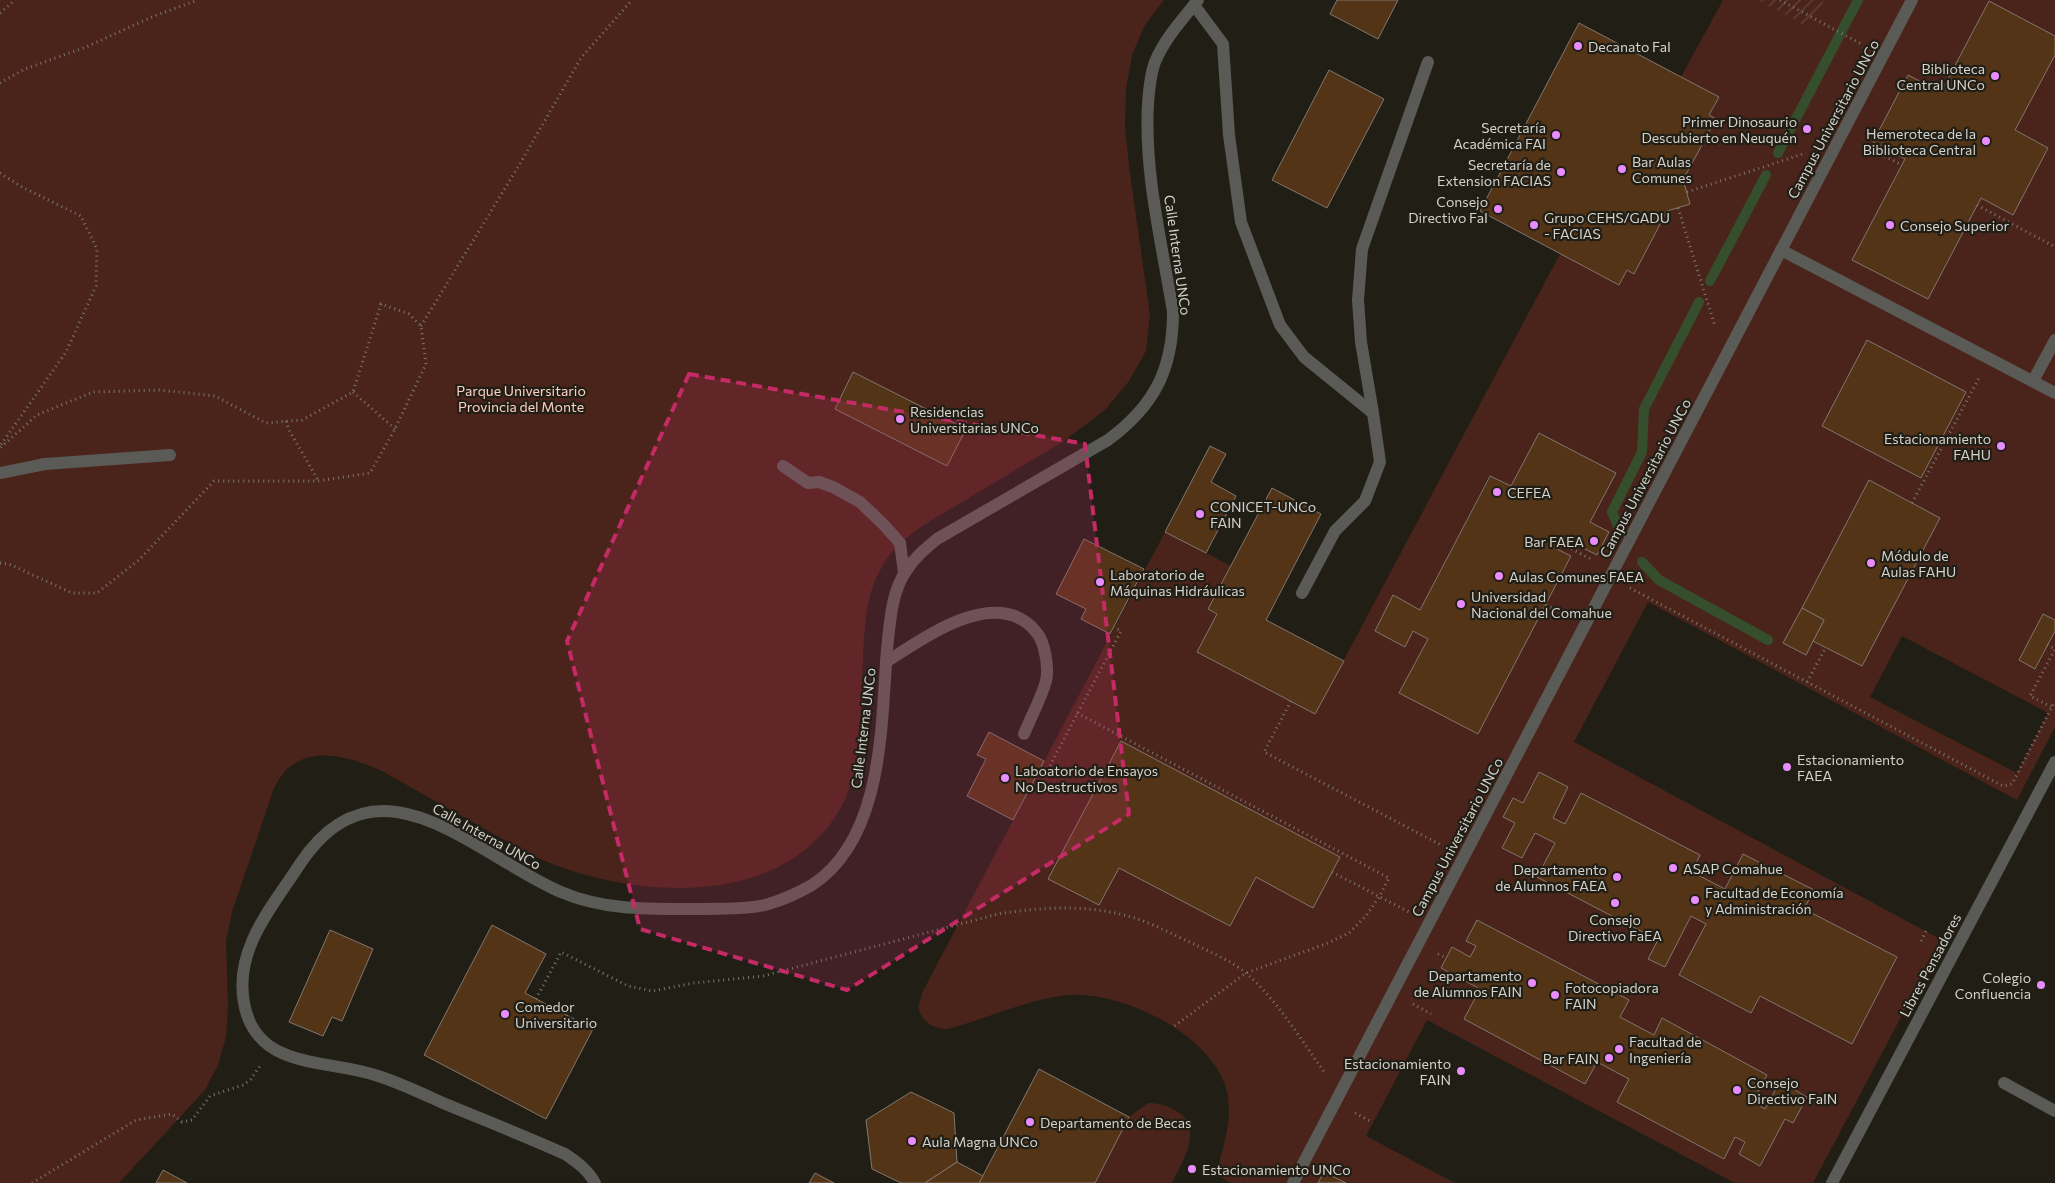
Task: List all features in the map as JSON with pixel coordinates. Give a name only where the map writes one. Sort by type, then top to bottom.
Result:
[{"type":"street","name":"Campus Universitario UNCo","points":[[1293,1183],[1912,0]]},
{"type":"street","points":[[1196,2],[1223,44],[1229,136],[1242,222],[1280,325],[1304,357],[1373,413]]},
{"type":"street","name":"Calle Interna UNCo","points":[[595,1183],[590,1174],[565,1154],[387,1079],[359,1070],[300,1059],[271,1048],[255,1031],[246,1012],[242,978],[245,958],[260,924],[319,840],[352,818],[389,810],[426,818],[535,879],[564,893],[588,902],[619,908],[738,908],[764,905],[789,896],[812,884],[835,865],[854,838],[869,800],[876,774],[890,622],[896,594],[904,573],[919,554],[937,540],[1108,440],[1128,426],[1144,407],[1158,385],[1169,358],[1173,335],[1173,312],[1151,176],[1148,115],[1150,88],[1154,64],[1165,42],[1176,25],[1196,2]]},
{"type":"street","points":[[1302,593],[1334,530],[1365,501],[1380,462],[1361,342],[1358,300],[1362,249],[1428,62]]},
{"type":"street","points":[[1781,250],[2055,393]]},
{"type":"street","points":[[2033,381],[2055,340]]},
{"type":"street","points":[[0,473],[45,464],[170,455]]},
{"type":"street","points":[[784,466],[808,483],[819,482],[833,487],[860,502],[884,524],[900,543],[904,573]]},
{"type":"street","name":"Calle Interna UNCo","points":[[886,662],[927,636],[981,612],[1003,612],[1024,621],[1036,632],[1044,644],[1046,679],[1024,734]]},
{"type":"street","name":"Libres Pensadores","points":[[1832,1183],[2055,762]]},
{"type":"street","points":[[2004,1083],[2055,1111]]},
{"type":"path","points":[[0,13],[15,0]]},
{"type":"path","points":[[0,83],[25,68],[86,48],[154,16],[198,0]]},
{"type":"path","points":[[421,326],[518,167],[581,58],[632,0]]},
{"type":"path","points":[[1780,0],[1852,39]]},
{"type":"path","points":[[1687,192],[1840,138],[1902,165]]},
{"type":"path","points":[[0,173],[22,187],[80,216],[97,249],[96,286],[66,352],[0,447]]},
{"type":"path","points":[[1977,206],[2055,247]]},
{"type":"path","points":[[1678,208],[1725,358]]},
{"type":"path","points":[[0,447],[37,415],[93,392],[160,390],[215,396],[266,422],[302,420],[353,392],[381,304],[409,314],[421,326],[426,364],[395,430],[370,473],[318,480],[214,482],[140,559],[97,593],[72,593],[9,564],[0,563]]},
{"type":"path","points":[[1912,503],[1990,358]]},
{"type":"path","points":[[353,392],[395,430]]},
{"type":"path","points":[[286,421],[289,430],[318,480]]},
{"type":"path","points":[[1558,542],[1807,682],[2003,786],[2012,784],[2055,701]]},
{"type":"path","points":[[1038,773],[1044,777],[1121,631],[1114,628]]},
{"type":"path","points":[[2047,645],[2054,649],[2030,696],[2052,707]]},
{"type":"path","points":[[1807,682],[1826,647]]},
{"type":"path","points":[[1291,701],[1264,752],[1464,857]]},
{"type":"path","points":[[1077,714],[1389,878],[1379,897],[1358,926],[1344,936],[1246,973],[1173,1027]]},
{"type":"path","points":[[2001,791],[2003,786]]},
{"type":"path","points":[[1332,872],[1429,922]]},
{"type":"path","points":[[536,999],[561,952],[628,986],[652,991],[703,982],[763,976],[998,914],[1054,908],[1092,910],[1132,917],[1216,955],[1246,973],[1270,998],[1340,1094]]},
{"type":"path","points":[[1921,941],[1926,931]]},
{"type":"path","points":[[32,1183],[136,1120],[172,1114],[182,1122],[192,1120],[210,1096],[244,1085],[251,1079],[271,1048]]},
{"type":"highlighted area","points":[[689,374],[1085,444],[1129,814],[847,990],[640,929],[567,641]]},
{"type":"green space","name":"Parque Universitario Provincia del Monte","points":[[0,0],[1164,0],[1145,25],[1132,55],[1126,89],[1125,126],[1129,166],[1150,315],[1146,351],[1129,381],[1105,410],[1064,441],[922,526],[899,544],[890,555],[876,578],[867,611],[858,742],[852,779],[842,806],[826,830],[792,859],[761,874],[727,884],[692,888],[655,887],[584,875],[552,864],[525,851],[382,771],[346,758],[320,756],[308,758],[296,763],[285,771],[274,788],[232,912],[226,941],[228,1006],[226,1037],[218,1065],[205,1090],[119,1183],[0,1183]]},
{"type":"green space","points":[[1723,0],[2055,0],[2055,36],[1989,1],[1941,92],[1908,75],[1873,142],[1905,159],[1852,260],[1928,299],[1981,198],[2013,215],[2048,148],[2015,130],[2055,55],[2055,620],[2043,614],[2019,660],[2036,669],[2055,631],[2055,727],[2017,800],[1648,602],[1574,742],[1942,940],[1813,1183],[1735,1183],[1427,1020],[1366,1136],[1455,1183],[1231,1183],[1218,1176],[1217,1171],[1229,1116],[1228,1097],[1221,1075],[1207,1055],[1188,1037],[1165,1022],[1140,1009],[1115,1000],[1090,995],[1067,995],[1021,1005],[947,1029],[937,1028],[928,1023],[918,1007],[923,991],[1165,532],[1231,566],[1208,609],[1217,614],[1197,652],[1315,714],[1560,254],[1619,285],[1627,270],[1634,274],[1667,211],[1690,204],[1683,180],[1716,119],[1709,115],[1719,97],[1681,77]],"holes":[[[1867,341],[1966,392],[1921,478],[1822,426]],[[1539,433],[1616,473],[1590,522],[1609,532],[1561,537],[1555,548],[1571,556],[1478,734],[1400,693],[1428,639],[1413,631],[1405,647],[1375,631],[1393,596],[1420,610],[1489,476],[1511,486]],[[1869,481],[1940,518],[1861,666],[1814,641],[1802,608]],[[1902,636],[2048,713],[2017,773],[1870,697]],[[1539,772],[1568,787],[1553,818],[1565,824],[1581,794],[1700,855],[1692,872],[1725,889],[1743,854],[1814,891],[1804,909],[1897,957],[1852,1044],[1760,996],[1751,1013],[1679,976],[1706,924],[1691,916],[1665,967],[1649,958],[1658,940],[1537,877],[1555,843],[1535,833],[1522,858],[1502,848],[1515,823],[1503,816],[1513,798],[1523,803]],[[1478,920],[1628,1000],[1620,1017],[1654,1035],[1663,1019],[1767,1075],[1753,1102],[1765,1109],[1780,1081],[1807,1096],[1793,1123],[1785,1119],[1761,1165],[1739,1154],[1745,1142],[1735,1137],[1724,1159],[1617,1102],[1629,1079],[1597,1062],[1585,1084],[1464,1019],[1480,989],[1441,969],[1452,948],[1470,957],[1476,946],[1466,941]]]},
{"type":"green space","points":[[1758,0],[1824,0],[1809,28]]},
{"type":"green space","points":[[1148,1103],[1164,1105],[1178,1112],[1186,1119],[1189,1127],[1189,1146],[1172,1183],[1095,1183],[1129,1117]]},
{"type":"building","points":[[1337,0],[1398,0],[1378,39],[1330,14]]},
{"type":"building","points":[[1989,1],[2055,36],[2055,55],[2015,130],[2048,148],[2013,215],[1981,198],[1928,299],[1852,260],[1905,159],[1873,142],[1908,75],[1941,92]]},
{"type":"building","points":[[1579,23],[1719,97],[1709,115],[1716,119],[1683,180],[1690,204],[1667,211],[1634,274],[1627,270],[1619,285],[1480,211]]},
{"type":"building","points":[[1329,70],[1384,99],[1327,208],[1272,180]]},
{"type":"building","points":[[1867,340],[1966,392],[1921,478],[1822,426]]},
{"type":"building","name":"Residencias Universitarias UNCo","points":[[853,372],[966,429],[947,466],[835,409]]},
{"type":"building","name":"Aulas Comunes FAEA","points":[[1539,433],[1616,473],[1590,522],[1609,532],[1597,555],[1561,537],[1555,548],[1571,556],[1478,734],[1399,693],[1428,639],[1413,631],[1405,647],[1375,631],[1393,595],[1420,610],[1490,476],[1511,486]]},
{"type":"building","name":"CONICET-UNCo FAIN","points":[[1210,446],[1226,454],[1211,482],[1236,496],[1206,553],[1165,532]]},
{"type":"building","name":"Módulo de Aulas FAHU","points":[[1869,480],[1940,518],[1862,666],[1813,641],[1824,620],[1802,608]]},
{"type":"building","points":[[1272,488],[1321,514],[1266,620],[1344,661],[1315,714],[1197,652],[1217,614],[1208,609]]},
{"type":"building","name":"Laboratorio de Máquinas Hidráulicas","points":[[1084,539],[1144,569],[1110,634],[1081,619],[1086,609],[1056,594]]},
{"type":"building","points":[[1802,608],[1824,620],[1806,655],[1783,643]]},
{"type":"building","points":[[2043,614],[2055,620],[2055,631],[2035,669],[2019,660]]},
{"type":"building","name":"Laboatorio de Ensayos No Destructivos","points":[[989,732],[1044,761],[1013,820],[967,796],[986,759],[977,755]]},
{"type":"building","points":[[1121,741],[1340,857],[1313,908],[1256,877],[1230,926],[1119,868],[1099,905],[1048,879]]},
{"type":"building","name":"Facultad de Economía y Administración","points":[[1539,772],[1568,787],[1553,818],[1565,824],[1581,793],[1700,855],[1692,872],[1725,889],[1743,854],[1814,890],[1804,909],[1897,957],[1852,1044],[1760,996],[1751,1013],[1679,975],[1706,924],[1691,916],[1665,967],[1648,959],[1658,940],[1537,877],[1555,843],[1535,833],[1522,858],[1502,848],[1515,823],[1503,817],[1513,798],[1523,803]]},
{"type":"building","name":"Facultad de Ingeniería","points":[[1477,920],[1629,1000],[1620,1017],[1654,1035],[1662,1018],[1767,1075],[1753,1102],[1765,1109],[1780,1081],[1807,1097],[1793,1123],[1785,1119],[1760,1166],[1739,1154],[1745,1142],[1735,1137],[1724,1159],[1617,1102],[1629,1079],[1597,1062],[1585,1084],[1464,1019],[1480,989],[1441,968],[1452,947],[1470,957],[1476,946],[1466,941]]},
{"type":"building","name":"Comedor Universitario","points":[[492,925],[546,954],[525,993],[593,1029],[546,1119],[424,1055]]},
{"type":"building","points":[[330,930],[373,949],[342,1021],[332,1017],[323,1036],[289,1022]]},
{"type":"building","points":[[1039,1069],[1129,1117],[1095,1183],[979,1183]]},
{"type":"building","name":"Aula Magna UNCo","points":[[911,1092],[954,1113],[957,1162],[925,1183],[901,1183],[872,1169],[866,1120]]},
{"type":"building","points":[[957,1162],[983,1176],[979,1183],[925,1183]]},
{"type":"building","points":[[163,1170],[187,1183],[156,1183]]},
{"type":"building","points":[[1324,1172],[1346,1183],[1318,1183]]},
{"type":"building","points":[[815,1173],[834,1183],[809,1183]]},
{"type":"waterway","points":[[1778,153],[1858,0]]},
{"type":"waterway","points":[[1710,281],[1766,175]]},
{"type":"waterway","points":[[1618,526],[1612,512],[1642,452],[1644,409],[1699,302]]},
{"type":"waterway","points":[[1642,562],[1659,580],[1768,640]]},
{"type":"place","name":"Decanato FaI","points":[[1578,46]]},
{"type":"place","name":"Biblioteca Central UNCo","points":[[1995,76]]},
{"type":"place","name":"Primer Dinosaurio Descubierto en Neuquén","points":[[1807,129]]},
{"type":"place","name":"Secretaría Académica FAI","points":[[1556,135]]},
{"type":"place","name":"Hemeroteca de la Biblioteca Central","points":[[1986,141]]},
{"type":"place","name":"Bar Aulas Comunes","points":[[1622,169]]},
{"type":"place","name":"Secretaría de Extension FACIAS","points":[[1561,172]]},
{"type":"place","name":"Consejo Directivo FaI","points":[[1498,209]]},
{"type":"place","name":"Grupo CEHS/GADU - FACIAS","points":[[1534,225]]},
{"type":"place","name":"Consejo Superior","points":[[1890,225]]},
{"type":"place","name":"Residencias Universitarias UNCo","points":[[900,419]]},
{"type":"place","name":"Estacionamiento FAHU","points":[[2001,446]]},
{"type":"place","name":"CEFEA","points":[[1497,492]]},
{"type":"place","name":"CONICET-UNCo FAIN","points":[[1200,514]]},
{"type":"place","name":"Bar FAEA","points":[[1594,541]]},
{"type":"place","name":"Módulo de Aulas FAHU","points":[[1871,563]]},
{"type":"place","name":"Aulas Comunes FAEA","points":[[1499,576]]},
{"type":"place","name":"Laboratorio de Máquinas Hidráulicas","points":[[1100,582]]},
{"type":"place","name":"Universidad Nacional del Comahue","points":[[1461,604]]},
{"type":"place","name":"Estacionamiento FAEA","points":[[1787,767]]},
{"type":"place","name":"Laboatorio de Ensayos No Destructivos","points":[[1005,778]]},
{"type":"place","name":"ASAP Comahue","points":[[1673,868]]},
{"type":"place","name":"Departamento de Alumnos FAEA","points":[[1617,877]]},
{"type":"place","name":"Facultad de Economía y Administración","points":[[1695,900]]},
{"type":"place","name":"Consejo Directivo FaEA","points":[[1615,903]]},
{"type":"place","name":"Departamento de Alumnos FAIN","points":[[1532,983]]},
{"type":"place","name":"Colegio Confluencia","points":[[2041,985]]},
{"type":"place","name":"Fotocopiadora FAIN","points":[[1555,995]]},
{"type":"place","name":"Comedor Universitario","points":[[505,1014]]},
{"type":"place","name":"Facultad de Ingeniería","points":[[1619,1049]]},
{"type":"place","name":"Bar FAIN","points":[[1609,1058]]},
{"type":"place","name":"Estacionamiento FAIN","points":[[1461,1071]]},
{"type":"place","name":"Consejo Directivo FaIN","points":[[1737,1090]]},
{"type":"place","name":"Departamento de Becas","points":[[1030,1122]]},
{"type":"place","name":"Aula Magna UNCo","points":[[912,1141]]},
{"type":"place","name":"Estacionamiento UNCo","points":[[1192,1169]]}]
